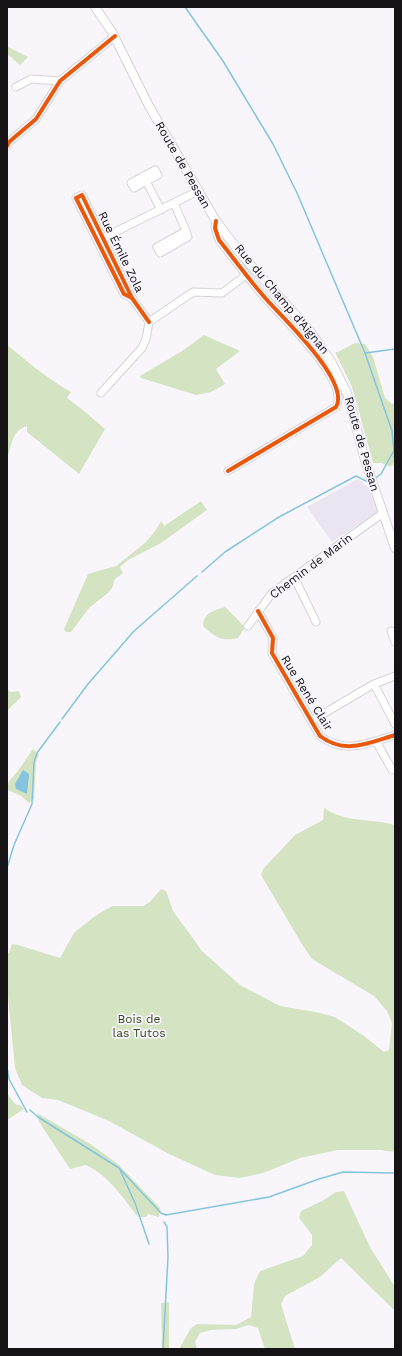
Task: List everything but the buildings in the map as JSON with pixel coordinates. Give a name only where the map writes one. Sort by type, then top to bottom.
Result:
[{"type":"main road","name":"Route de Pessan","points":[[95,7],[115,36],[149,106],[216,221],[275,293],[310,331],[324,349],[341,378],[347,393],[365,460],[395,548]]},
{"type":"street","points":[[7,146],[9,142],[36,119],[60,81],[115,36]]},
{"type":"street","points":[[16,87],[30,79],[60,81]]},
{"type":"street","points":[[145,179],[161,210]]},
{"type":"street","points":[[103,238],[198,191]]},
{"type":"street","name":"Rue Émile Zola","points":[[132,298],[124,294],[76,198],[82,195],[132,298],[149,322]]},
{"type":"street","points":[[174,203],[186,231]]},
{"type":"street","name":"Rue du Champ d'Aignan","points":[[216,221],[219,240],[267,301],[298,332],[327,370],[334,383],[338,398],[338,404],[336,407],[228,471]]},
{"type":"street","points":[[101,393],[142,348],[146,340],[149,322],[193,292],[222,293],[246,275]]},
{"type":"street","points":[[267,301],[275,293]]},
{"type":"street","name":"Chemin de Marin","points":[[248,626],[272,593],[382,513]]},
{"type":"street","points":[[294,578],[316,622]]},
{"type":"street","name":"Rue René Clair","points":[[258,611],[273,638],[272,653],[320,736],[333,744],[349,747],[395,735]]},
{"type":"street","points":[[391,631],[395,642]]},
{"type":"street","points":[[311,721],[374,684],[395,676]]},
{"type":"street","points":[[374,684],[395,724]]},
{"type":"street","points":[[376,741],[392,770]]},
{"type":"shaded area","points":[[358,479],[369,488],[378,512],[332,542],[307,507]]},
{"type":"green space","points":[[7,46],[28,57],[20,65],[7,54]]},
{"type":"green space","points":[[204,335],[240,351],[216,369],[225,384],[211,392],[196,395],[141,378],[140,376],[182,351]]},
{"type":"green space","points":[[355,343],[365,344],[373,357],[385,398],[392,404],[395,403],[395,462],[390,467],[382,463],[373,463],[352,387],[335,352],[338,352]]},
{"type":"green space","points":[[7,345],[46,376],[71,392],[67,398],[105,429],[79,474],[27,432],[27,426],[18,431],[15,435],[7,459]]},
{"type":"green space","points":[[201,501],[207,510],[161,543],[128,560],[120,567],[123,573],[115,579],[112,588],[108,593],[89,608],[71,632],[66,632],[64,629],[88,574],[116,566],[145,543],[156,530],[161,521],[164,526]]},
{"type":"green space","points":[[225,607],[244,626],[244,629],[238,638],[219,638],[203,626],[207,615]]},
{"type":"green space","points":[[7,690],[11,692],[19,691],[21,697],[7,711]]},
{"type":"green space","points":[[33,749],[39,754],[36,762],[34,799],[29,803],[21,796],[8,790],[7,787],[10,780]]},
{"type":"green space","name":"Bois de las Tutos","points":[[324,808],[341,816],[395,825],[395,1152],[380,1150],[338,1150],[300,1158],[263,1173],[240,1178],[215,1175],[169,1154],[109,1121],[58,1100],[42,1098],[22,1085],[15,1068],[7,986],[7,953],[9,953],[12,944],[60,958],[74,933],[95,916],[112,906],[143,906],[150,902],[161,889],[166,891],[173,911],[202,951],[240,985],[280,1006],[335,1017],[364,1036],[384,1052],[389,1050],[392,1023],[387,1011],[374,996],[312,959],[261,875],[263,869],[295,835],[323,820]]},
{"type":"green space","points":[[7,1093],[15,1104],[24,1109],[7,1120]]},
{"type":"green space","points":[[37,1113],[92,1145],[119,1165],[160,1208],[159,1217],[148,1214],[146,1217],[138,1217],[109,1181],[86,1165],[70,1169],[39,1122]]},
{"type":"green space","points":[[344,1191],[370,1247],[395,1287],[395,1311],[341,1258],[320,1277],[285,1296],[281,1304],[295,1349],[265,1349],[258,1328],[249,1325],[236,1329],[211,1330],[200,1333],[195,1342],[197,1349],[179,1349],[191,1328],[197,1324],[236,1325],[251,1317],[254,1284],[260,1271],[303,1256],[312,1245],[312,1235],[299,1218],[301,1211],[322,1201],[336,1192]]},
{"type":"green space","points":[[169,1302],[169,1349],[162,1349],[161,1303]]},
{"type":"water","points":[[23,770],[29,774],[27,794],[16,789],[15,784]]},
{"type":"waterway","points":[[185,7],[223,61],[273,144],[297,193],[365,353],[392,431],[395,462]]},
{"type":"waterway","points":[[365,353],[395,349]]},
{"type":"waterway","points":[[374,479],[381,474],[393,452]]},
{"type":"waterway","points":[[202,572],[225,552],[279,517],[356,476],[368,482]]},
{"type":"waterway","points":[[62,719],[88,684],[134,631],[197,576]]},
{"type":"waterway","points":[[7,868],[14,845],[32,804],[34,762],[37,753],[60,722]]},
{"type":"waterway","points":[[7,1067],[9,1079],[27,1112]]},
{"type":"waterway","points":[[30,1110],[38,1117],[119,1168],[161,1213],[166,1215],[269,1197],[343,1172],[395,1173]]},
{"type":"waterway","points":[[120,1170],[135,1203],[149,1244]]},
{"type":"waterway","points":[[163,1349],[168,1257],[167,1227],[164,1222]]},
{"type":"cycle path","points":[[7,146],[9,142],[36,119],[60,81],[115,36]]},
{"type":"cycle path","points":[[132,298],[124,294],[76,198],[82,195],[132,298],[149,322]]},
{"type":"cycle path","points":[[216,221],[215,228],[219,240],[261,293],[313,351],[334,382],[338,396],[336,407],[228,471]]},
{"type":"cycle path","points":[[258,611],[273,638],[272,653],[320,736],[329,742],[338,745],[357,746],[395,735]]}]
